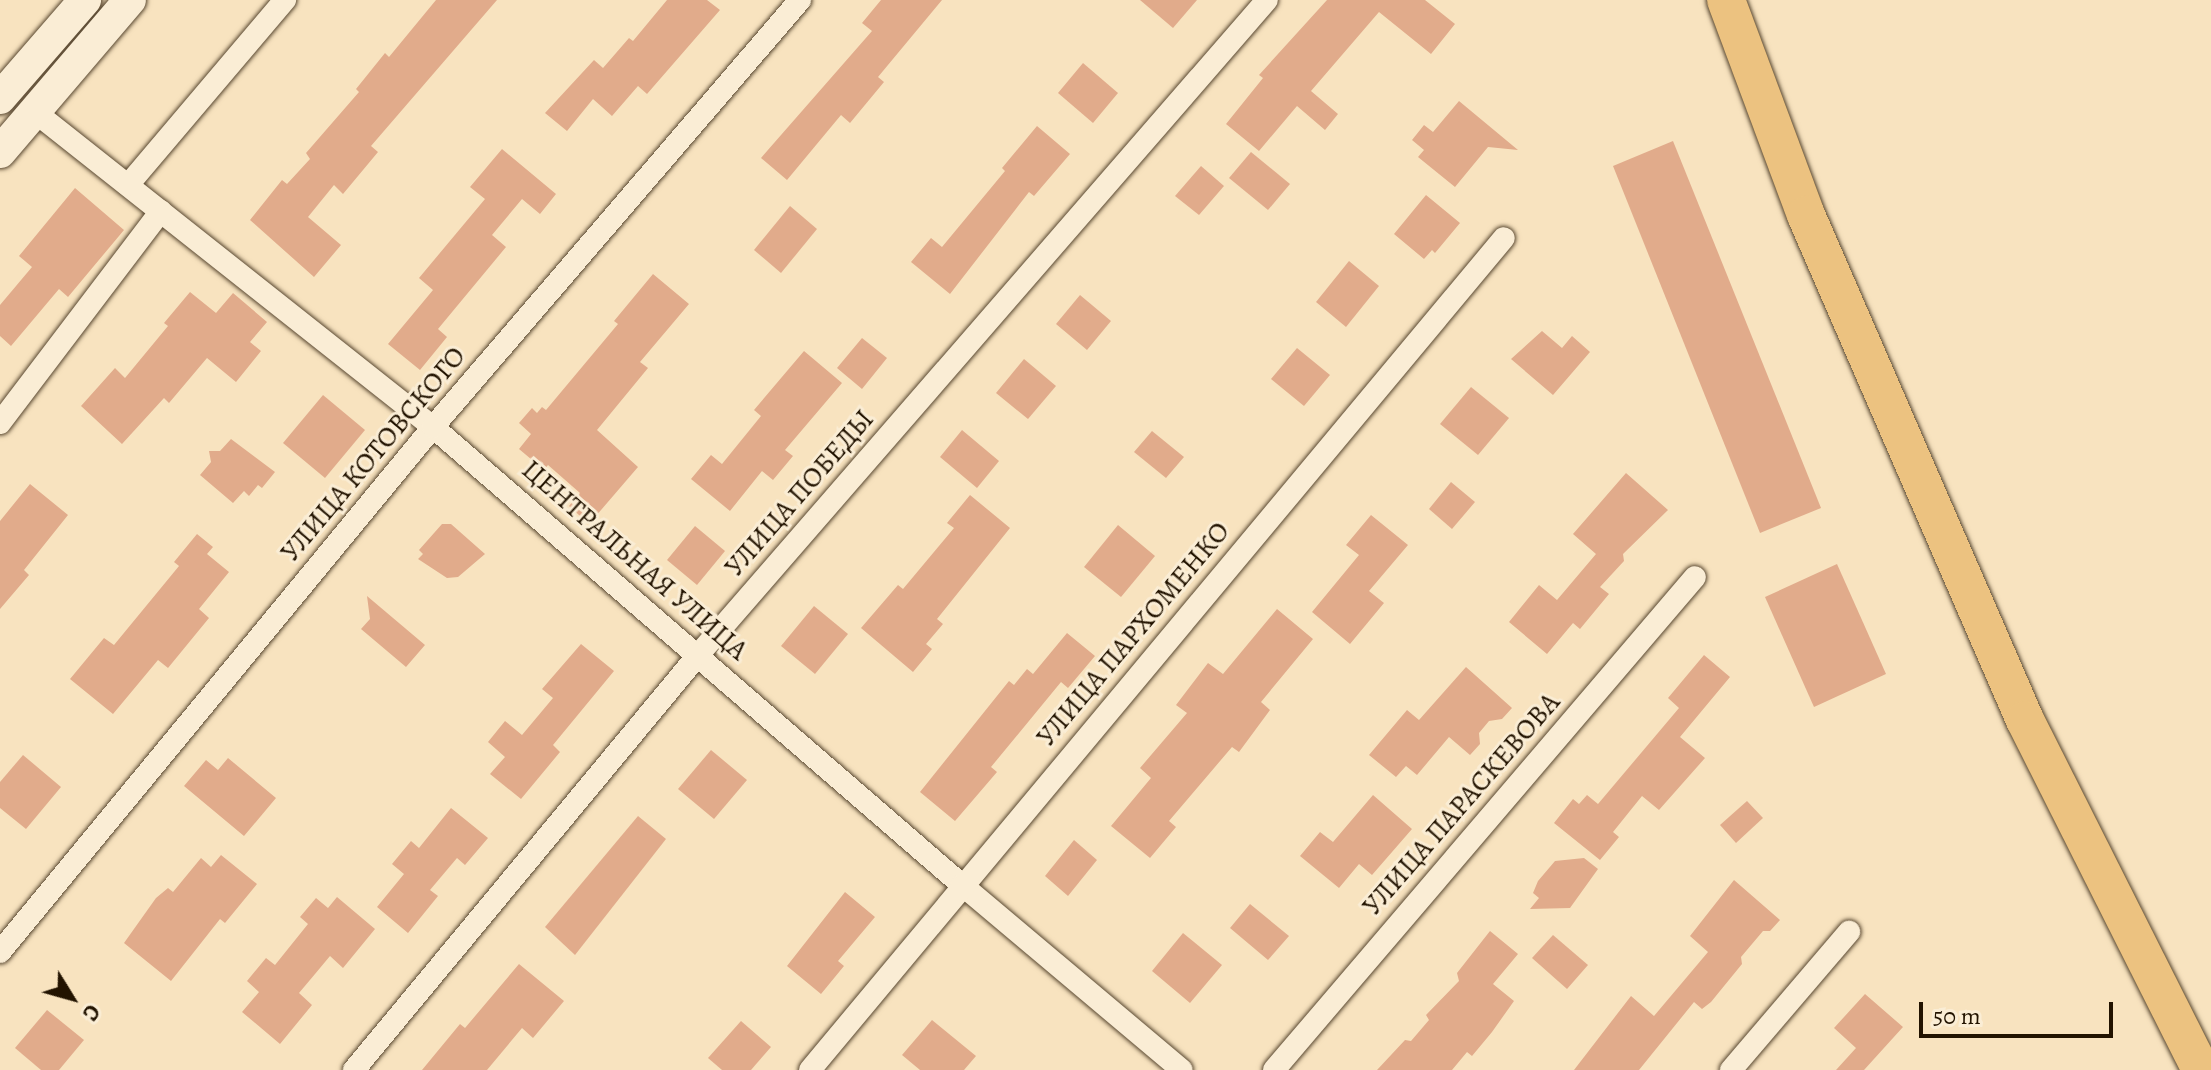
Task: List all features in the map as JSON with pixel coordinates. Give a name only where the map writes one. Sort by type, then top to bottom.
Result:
[{"type":"highway","points":[[1726,0],[1806,215],[2025,720],[2201,1070]]},
{"type":"highway","points":[[1743,0],[1822,210],[2035,697],[2211,1051]]},
{"type":"main road","points":[[0,98],[85,0]]},
{"type":"main road","points":[[0,152],[130,0]]},
{"type":"street","points":[[128,185],[285,0]]},
{"type":"street","name":"УЛИЦА КОТОВСКОГО","points":[[0,952],[433,427],[800,0]]},
{"type":"street","name":"УЛИЦА ПОБЕДЫ","points":[[354,1070],[699,654],[1267,0]]},
{"type":"street","name":"ЦЕНТРАЛЬНАЯ УЛИЦА","points":[[35,112],[433,427],[699,654],[962,885],[1182,1070]]},
{"type":"street","points":[[0,423],[161,211]]},
{"type":"street","name":"УЛИЦА ПАРХОМЕНКО","points":[[810,1070],[1504,238]]},
{"type":"street","name":"УЛИЦА ПАРАСКЕВОВА","points":[[1274,1070],[1695,577]]},
{"type":"street","points":[[1731,1070],[1849,932]]},
{"type":"building","points":[[436,0],[497,0],[371,146],[378,152],[343,194],[334,185],[308,217],[341,245],[314,277],[250,220],[282,180],[287,184],[310,159],[306,153],[359,92],[356,89],[385,53],[389,57]]},
{"type":"building","points":[[667,0],[707,0],[720,10],[647,94],[638,86],[612,116],[593,99],[567,131],[545,113],[594,60],[603,68],[629,38],[633,41]]},
{"type":"building","points":[[881,0],[942,0],[878,77],[884,82],[850,123],[841,115],[787,180],[761,158],[872,31],[862,23]]},
{"type":"building","points":[[1140,0],[1197,0],[1173,28]]},
{"type":"building","points":[[1327,0],[1425,0],[1455,24],[1431,54],[1379,12],[1311,91],[1338,114],[1325,130],[1297,106],[1259,151],[1226,124],[1263,78],[1259,75]]},
{"type":"building","points":[[1083,63],[1118,93],[1093,123],[1058,93]]},
{"type":"building","points":[[1459,101],[1518,150],[1488,147],[1455,187],[1418,157],[1424,150],[1412,140],[1424,125],[1433,132]]},
{"type":"building","points":[[1037,126],[1070,154],[1034,196],[1029,192],[950,294],[911,262],[931,238],[942,247],[1005,171],[1002,168]]},
{"type":"building","points":[[1673,141],[1821,508],[1760,533],[1613,166]]},
{"type":"building","points":[[502,149],[556,194],[540,214],[522,199],[492,235],[506,247],[438,329],[447,337],[420,370],[388,344],[433,290],[419,278],[485,199],[470,187]]},
{"type":"building","points":[[1251,152],[1290,184],[1268,210],[1229,178]]},
{"type":"building","points":[[1201,166],[1224,186],[1199,215],[1175,196]]},
{"type":"building","points":[[75,188],[124,230],[68,297],[59,289],[11,346],[0,336],[0,305],[32,267],[19,256]]},
{"type":"building","points":[[1426,195],[1460,223],[1435,253],[1432,250],[1424,259],[1394,234]]},
{"type":"building","points":[[790,206],[817,229],[781,273],[754,250]]},
{"type":"building","points":[[1349,261],[1379,286],[1346,327],[1316,302]]},
{"type":"building","points":[[653,274],[689,304],[640,362],[648,368],[597,430],[638,467],[589,524],[569,506],[580,493],[548,465],[544,470],[519,449],[531,434],[519,423],[532,408],[537,413],[542,407],[546,410],[618,324],[614,321]]},
{"type":"building","points":[[190,292],[216,313],[233,293],[267,322],[250,342],[261,351],[236,382],[207,358],[169,403],[164,398],[122,444],[81,406],[115,368],[125,378],[168,326],[164,323]]},
{"type":"building","points":[[1080,295],[1111,321],[1087,350],[1056,324]]},
{"type":"building","points":[[1542,331],[1562,348],[1572,336],[1590,352],[1553,395],[1511,359]]},
{"type":"building","points":[[862,338],[887,358],[862,389],[837,368]]},
{"type":"building","points":[[1297,348],[1330,375],[1304,406],[1271,379]]},
{"type":"building","points":[[804,351],[842,383],[785,450],[793,456],[773,480],[762,471],[730,511],[691,479],[711,455],[722,464],[761,416],[754,410]]},
{"type":"building","points":[[1024,359],[1056,386],[1028,419],[996,393]]},
{"type":"building","points":[[1471,387],[1509,418],[1478,455],[1440,424]]},
{"type":"building","points":[[323,395],[365,430],[325,478],[283,443]]},
{"type":"building","points":[[962,430],[999,461],[977,488],[940,457]]},
{"type":"building","points":[[1152,431],[1184,457],[1166,478],[1134,452]]},
{"type":"building","points":[[231,439],[275,472],[262,488],[258,485],[249,496],[244,491],[233,503],[200,475],[211,462],[209,451],[220,451]]},
{"type":"building","points":[[1626,473],[1668,510],[1623,554],[1624,561],[1600,587],[1609,594],[1580,629],[1573,623],[1547,654],[1509,622],[1539,585],[1557,600],[1596,554],[1573,534]]},
{"type":"building","points":[[1451,482],[1475,502],[1452,529],[1429,509]]},
{"type":"building","points":[[30,484],[68,515],[24,570],[29,575],[0,609],[0,521]]},
{"type":"building","points":[[970,495],[1010,528],[937,619],[943,624],[926,644],[932,649],[913,672],[861,628],[898,585],[903,589],[954,528],[947,523]]},
{"type":"building","points":[[1371,515],[1408,545],[1369,591],[1384,603],[1350,644],[1312,612],[1359,555],[1346,545]]},
{"type":"building","points":[[442,524],[451,524],[485,554],[458,577],[447,578],[418,559],[423,554],[419,550]]},
{"type":"building","points":[[1118,525],[1155,556],[1121,597],[1084,567]]},
{"type":"building","points":[[695,526],[725,551],[697,585],[667,560]]},
{"type":"building","points":[[197,534],[213,547],[207,554],[229,572],[199,609],[209,618],[168,668],[158,660],[113,714],[70,679],[104,638],[114,645],[179,566],[174,562]]},
{"type":"building","points":[[1837,564],[1886,674],[1814,707],[1765,597]]},
{"type":"building","points":[[367,596],[425,645],[406,667],[361,629],[370,619]]},
{"type":"building","points":[[814,606],[848,634],[815,674],[781,646]]},
{"type":"building","points":[[1277,609],[1313,639],[1261,702],[1270,710],[1239,752],[1232,747],[1169,821],[1176,827],[1150,858],[1111,826],[1151,778],[1140,768],[1187,713],[1176,705],[1208,663],[1223,674]]},
{"type":"building","points":[[1067,633],[1095,656],[1068,688],[1061,682],[991,767],[997,772],[955,821],[920,792],[1009,681],[1014,685],[1027,669],[1033,674]]},
{"type":"building","points":[[581,644],[614,671],[553,745],[560,752],[521,799],[490,774],[505,757],[488,742],[505,721],[522,735],[553,698],[542,689]]},
{"type":"building","points":[[1704,655],[1730,677],[1680,737],[1705,758],[1659,810],[1642,796],[1613,832],[1619,837],[1600,860],[1554,823],[1573,799],[1579,804],[1587,795],[1598,804],[1679,708],[1668,698]]},
{"type":"building","points":[[1466,667],[1512,708],[1502,719],[1489,721],[1479,733],[1480,744],[1470,755],[1449,737],[1417,775],[1406,766],[1396,777],[1369,755],[1407,710],[1419,720]]},
{"type":"building","points":[[711,750],[747,780],[714,819],[678,789]]},
{"type":"building","points":[[23,755],[61,787],[26,829],[0,808],[0,782]]},
{"type":"building","points":[[228,758],[276,798],[244,836],[184,786],[206,760],[218,770]]},
{"type":"building","points":[[1373,795],[1412,829],[1372,875],[1359,864],[1339,888],[1300,856],[1320,832],[1333,842]]},
{"type":"building","points":[[1747,801],[1763,818],[1736,843],[1720,825]]},
{"type":"building","points":[[451,808],[488,838],[465,865],[457,858],[430,890],[438,896],[408,933],[377,907],[404,874],[392,864],[411,841],[419,848]]},
{"type":"building","points":[[638,816],[666,839],[575,955],[545,927]]},
{"type":"building","points":[[1074,840],[1097,860],[1068,896],[1045,876]]},
{"type":"building","points":[[221,855],[257,884],[225,923],[220,919],[171,981],[124,943],[156,898],[168,888],[173,892],[201,858],[211,867]]},
{"type":"building","points":[[1584,858],[1598,869],[1570,908],[1530,909],[1539,898],[1533,893],[1538,881],[1555,861]]},
{"type":"building","points":[[1734,880],[1780,920],[1770,931],[1763,931],[1741,957],[1742,964],[1711,1002],[1702,1009],[1694,1002],[1639,1070],[1574,1070],[1631,996],[1654,1016],[1708,952],[1690,936]]},
{"type":"building","points":[[845,892],[875,917],[838,961],[844,966],[821,994],[787,966]]},
{"type":"building","points":[[337,897],[375,929],[343,968],[330,956],[299,993],[312,1005],[280,1044],[242,1012],[259,992],[247,981],[266,958],[275,965],[308,924],[300,917],[316,898],[328,908]]},
{"type":"building","points":[[1250,904],[1289,936],[1268,960],[1230,928]]},
{"type":"building","points":[[1490,931],[1518,954],[1493,984],[1514,1001],[1492,1032],[1472,1056],[1467,1052],[1452,1070],[1377,1070],[1405,1040],[1411,1041],[1429,1020],[1426,1015],[1459,981],[1457,973]]},
{"type":"building","points":[[1183,933],[1222,965],[1190,1003],[1152,971]]},
{"type":"building","points":[[1553,935],[1588,965],[1567,989],[1532,958]]},
{"type":"building","points":[[519,964],[564,1001],[533,1038],[522,1028],[487,1070],[422,1070],[460,1024],[465,1028]]},
{"type":"building","points":[[1865,994],[1903,1027],[1864,1070],[1836,1070],[1856,1048],[1834,1028]]},
{"type":"building","points":[[47,1010],[84,1040],[59,1070],[41,1070],[15,1048]]},
{"type":"building","points":[[932,1020],[976,1056],[964,1070],[920,1070],[902,1055]]},
{"type":"building","points":[[741,1021],[771,1047],[751,1070],[722,1070],[708,1058]]}]
